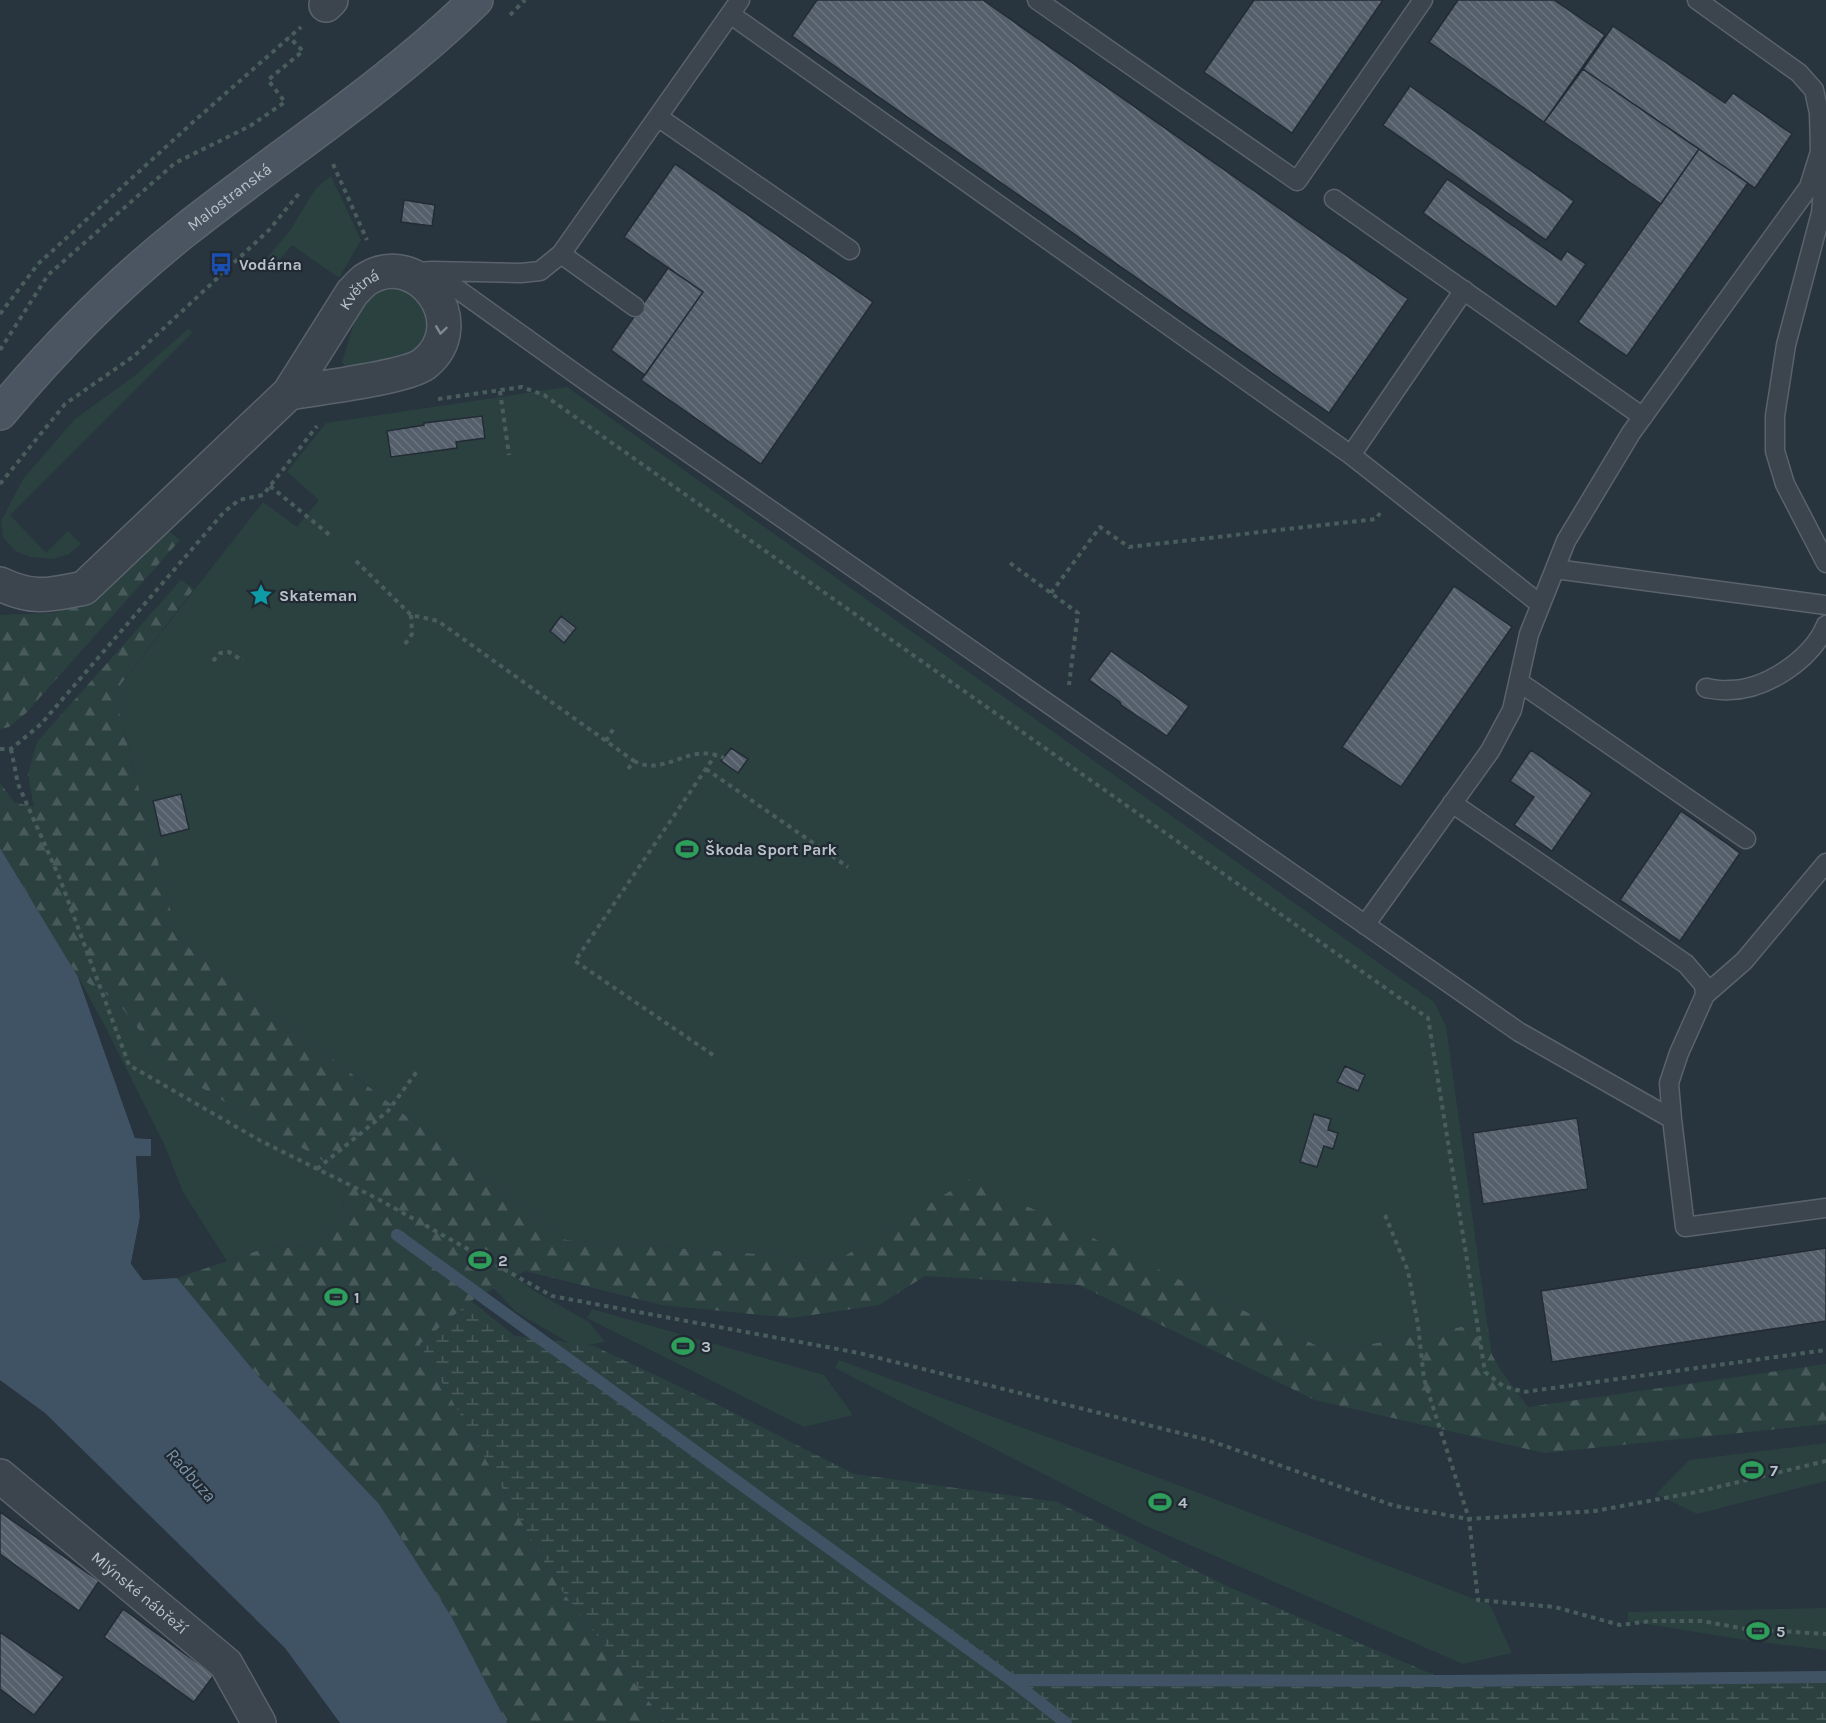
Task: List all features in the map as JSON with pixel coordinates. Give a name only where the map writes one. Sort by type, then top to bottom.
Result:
[{"type":"main road","name":"Malostranská","points":[[0,413],[29,378],[107,296],[182,232],[393,73],[441,34],[476,0]]},
{"type":"street","name":"Květná","points":[[0,584],[21,594],[48,595],[84,588],[289,393],[352,293],[365,280],[405,272],[418,278],[432,290],[442,308],[444,329],[437,349],[423,364],[404,372],[289,393]]},
{"type":"street","name":"Mlýnské nábřeží","points":[[0,1476],[226,1664],[259,1723]]},
{"type":"lane","points":[[1038,0],[1297,181],[1423,0]]},
{"type":"lane","points":[[1697,0],[1799,73],[1814,90],[1819,113],[1823,190],[1821,213],[1786,345],[1775,416],[1775,451],[1785,484],[1826,563]]},
{"type":"lane","points":[[405,272],[521,273],[540,271],[561,254],[735,7],[1351,455],[1540,604]]},
{"type":"lane","points":[[658,117],[850,250]]},
{"type":"lane","points":[[1365,925],[1490,751],[1512,710],[1528,634],[1566,541],[1631,433],[1809,187],[1820,152]]},
{"type":"lane","points":[[1334,199],[1643,417]]},
{"type":"lane","points":[[561,254],[635,307]]},
{"type":"lane","points":[[405,272],[1065,716],[1518,1032],[1672,1119]]},
{"type":"lane","points":[[1351,455],[1464,290]]},
{"type":"lane","points":[[1555,568],[1826,605]]},
{"type":"lane","points":[[1706,688],[1731,691],[1754,685],[1780,674],[1800,661],[1821,637],[1826,626]]},
{"type":"lane","points":[[1519,682],[1746,839]]},
{"type":"lane","points":[[1452,803],[1686,964],[1704,985],[1705,994]]},
{"type":"lane","points":[[1826,863],[1744,962],[1705,994],[1678,1053],[1669,1083],[1685,1227],[1826,1208]]},
{"type":"path","points":[[503,22],[525,0]]},
{"type":"path","points":[[0,314],[39,264],[328,2]]},
{"type":"path","points":[[0,350],[48,274],[175,163],[250,126],[285,102],[268,80],[303,51],[289,37]]},
{"type":"path","points":[[329,156],[405,272]]},
{"type":"path","points":[[0,483],[65,404],[143,349],[269,230],[307,184]]},
{"type":"path","points":[[430,400],[522,387],[544,395],[1428,1018],[1485,1372],[1503,1386],[1524,1392],[1826,1350]]},
{"type":"path","points":[[500,391],[509,454]]},
{"type":"path","points":[[0,749],[11,749],[40,724],[224,512],[239,500],[263,495],[319,424]]},
{"type":"path","points":[[270,486],[332,537]]},
{"type":"path","points":[[1051,593],[1100,527],[1129,547],[1376,519],[1396,491]]},
{"type":"path","points":[[356,561],[411,615],[438,621],[634,761],[649,766],[702,752],[724,758]]},
{"type":"path","points":[[1010,563],[1078,613],[1065,716]]},
{"type":"path","points":[[405,644],[412,634],[411,615]]},
{"type":"path","points":[[213,661],[220,653],[229,652],[243,661]]},
{"type":"path","points":[[606,741],[615,726]]},
{"type":"path","points":[[11,749],[18,784],[60,879],[129,1065],[261,1141],[378,1198],[552,1296],[859,1353],[1208,1440],[1395,1506],[1469,1519],[1594,1511],[1697,1492],[1826,1461]]},
{"type":"path","points":[[713,1055],[575,961],[716,754]]},
{"type":"path","points":[[628,769],[634,761]]},
{"type":"path","points":[[706,769],[848,867]]},
{"type":"path","points":[[317,1169],[388,1111],[418,1070]]},
{"type":"path","points":[[1385,1215],[1408,1271],[1418,1325],[1424,1379],[1469,1519],[1478,1600],[1555,1606],[1620,1625],[1651,1621],[1702,1621],[1746,1629],[1826,1634]]},
{"type":"green space","points":[[331,176],[361,240],[339,278],[292,245],[275,265],[266,259],[289,232],[316,188]]},
{"type":"green space","points":[[398,287],[416,299],[427,316],[429,325],[422,344],[414,352],[400,359],[346,368],[342,362],[354,324],[365,303],[384,289]]},
{"type":"green space","points":[[188,329],[193,332],[10,515],[46,553],[68,531],[81,544],[69,554],[53,559],[31,557],[15,551],[3,537],[1,521],[23,479],[75,419],[133,377]]},
{"type":"green space","name":"Škoda Sport Park","points":[[567,387],[1434,1002],[1446,1026],[1487,1322],[1330,1352],[970,1180],[838,1260],[566,1240],[178,939],[141,798],[139,798],[135,773],[114,693],[263,502],[297,527],[319,500],[287,472],[326,423]]},
{"type":"green space","points":[[167,530],[180,540],[26,713],[9,727],[0,729],[0,615],[55,613],[82,603]]},
{"type":"green space","points":[[181,580],[194,589],[114,693],[178,939],[566,1240],[838,1260],[970,1179],[1330,1352],[1487,1322],[1492,1355],[1528,1407],[1826,1364],[1826,1424],[1544,1453],[1315,1400],[1079,1285],[925,1276],[879,1305],[792,1318],[662,1305],[525,1271],[471,1301],[420,1344],[558,1586],[666,1723],[507,1723],[451,1616],[379,1504],[259,1377],[177,1278],[266,1248],[316,1247],[342,1217],[347,1175],[167,1067],[117,1001],[78,977],[0,848],[0,783],[14,802],[34,807],[28,774],[37,742]]},
{"type":"green space","points":[[78,977],[117,1001],[167,1067],[347,1175],[342,1217],[316,1247],[266,1248],[227,1261],[183,1192],[164,1144]]},
{"type":"green space","name":"2","points":[[444,1223],[533,1290],[589,1322],[605,1342],[576,1347],[516,1312],[438,1230]]},
{"type":"green space","points":[[471,1301],[515,1336],[594,1346],[716,1404],[854,1474],[1057,1502],[1231,1588],[1448,1681],[1826,1677],[1826,1723],[666,1723],[558,1586],[420,1344]]},
{"type":"green space","name":"3","points":[[592,1309],[824,1375],[853,1415],[804,1427],[587,1318]]},
{"type":"green space","name":"4","points":[[839,1360],[1162,1479],[1490,1605],[1512,1653],[1463,1664],[1144,1525],[835,1368]]},
{"type":"green space","name":"7","points":[[1826,1443],[1826,1481],[1697,1514],[1656,1494],[1689,1460]]},
{"type":"green space","name":"5","points":[[1826,1608],[1826,1650],[1752,1641],[1628,1621],[1628,1612]]},
{"type":"water","name":"Radbuza","points":[[0,848],[78,977],[135,1138],[151,1139],[151,1157],[136,1156],[140,1217],[131,1264],[143,1280],[177,1278],[259,1377],[379,1504],[451,1616],[507,1723],[340,1723],[285,1648],[45,1413],[0,1380]]},
{"type":"pier","points":[[78,977],[87,994],[138,1135],[154,1138],[153,1158],[139,1159],[143,1217],[134,1263],[144,1277],[177,1275],[180,1277],[143,1280],[131,1263],[140,1217],[136,1156],[151,1156],[151,1139],[135,1138]]},
{"type":"building","points":[[817,0],[983,0],[1408,299],[1329,413],[792,36]]},
{"type":"building","points":[[1254,0],[1383,0],[1292,133],[1204,72]]},
{"type":"building","points":[[1458,0],[1554,0],[1605,35],[1544,122],[1429,42]]},
{"type":"building","points":[[1613,26],[1725,103],[1733,93],[1792,134],[1755,188],[1583,69]]},
{"type":"building","points":[[1583,69],[1699,149],[1661,204],[1544,122]]},
{"type":"building","points":[[1410,86],[1574,201],[1546,240],[1383,125]]},
{"type":"building","points":[[1699,149],[1748,183],[1627,356],[1578,322]]},
{"type":"building","points":[[675,164],[873,302],[761,464],[641,380],[703,292],[624,237]]},
{"type":"building","points":[[1447,179],[1561,260],[1567,251],[1586,264],[1556,307],[1423,213]]},
{"type":"building","points":[[404,200],[435,205],[432,226],[401,222]]},
{"type":"building","points":[[668,268],[703,292],[645,375],[611,350]]},
{"type":"building","points":[[482,416],[485,438],[456,442],[457,448],[391,457],[387,431],[424,425],[424,423]]},
{"type":"building","points":[[1454,586],[1512,627],[1401,787],[1342,747]]},
{"type":"building","points":[[561,616],[576,628],[564,643],[550,631]]},
{"type":"building","points":[[1111,651],[1189,706],[1167,736],[1089,680]]},
{"type":"building","points":[[731,748],[748,759],[738,773],[721,761]]},
{"type":"building","points":[[1531,750],[1592,793],[1552,851],[1514,825],[1534,797],[1510,781]]},
{"type":"building","points":[[181,794],[189,829],[161,836],[153,801]]},
{"type":"building","points":[[1681,811],[1740,853],[1680,941],[1620,900]]},
{"type":"building","points":[[1345,1066],[1365,1075],[1358,1091],[1337,1082]]},
{"type":"building","points":[[1314,1114],[1331,1119],[1328,1130],[1338,1133],[1333,1149],[1324,1146],[1317,1167],[1300,1162]]},
{"type":"building","points":[[1577,1118],[1588,1189],[1483,1204],[1473,1133]]},
{"type":"building","points":[[1826,1248],[1826,1321],[1552,1362],[1541,1291]]},
{"type":"building","points":[[0,1512],[99,1581],[79,1611],[0,1554]]},
{"type":"building","points":[[123,1609],[214,1675],[194,1702],[104,1637]]},
{"type":"building","points":[[0,1632],[64,1677],[34,1715],[0,1689]]},
{"type":"waterway","points":[[397,1235],[1011,1680],[1448,1681],[1826,1677]]},
{"type":"waterway","points":[[1011,1680],[1066,1723]]},
{"type":"place","name":"Vodárna","points":[[221,264]]},
{"type":"place","name":"Skateman","points":[[261,595]]},
{"type":"place","name":"Škoda Sport Park","points":[[687,849]]},
{"type":"place","name":"2","points":[[480,1260]]},
{"type":"place","name":"1","points":[[336,1297]]},
{"type":"place","name":"3","points":[[683,1346]]},
{"type":"place","name":"7","points":[[1752,1470]]},
{"type":"place","name":"4","points":[[1160,1502]]},
{"type":"place","name":"5","points":[[1758,1631]]}]
